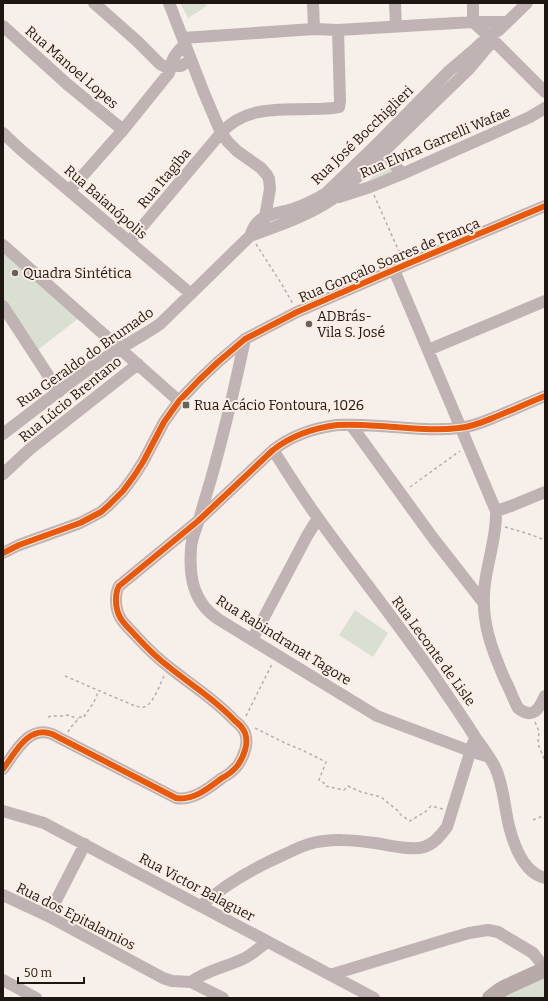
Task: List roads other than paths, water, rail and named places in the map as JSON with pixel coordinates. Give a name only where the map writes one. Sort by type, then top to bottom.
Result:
[{"type":"main road","points":[[490,998],[503,989],[545,968]]},
{"type":"street","points":[[94,3],[137,41],[160,64],[170,68],[181,66],[190,60]]},
{"type":"street","points":[[169,3],[190,60],[221,133],[237,151],[261,168],[267,175],[270,189],[264,231]]},
{"type":"street","points":[[313,3],[314,30]]},
{"type":"street","points":[[395,3],[396,26]]},
{"type":"street","points":[[473,3],[473,22]]},
{"type":"street","name":"Rua José Bocchiglieri","points":[[265,217],[303,206],[316,200],[342,192],[381,147],[468,70],[497,32],[527,3]]},
{"type":"street","points":[[184,41],[314,30],[338,30],[473,22],[497,32],[545,92]]},
{"type":"street","points":[[473,22],[497,32]]},
{"type":"street","name":"Rua Manoel Lopes","points":[[3,26],[123,130]]},
{"type":"street","name":"Rua Itagiba","points":[[129,242],[221,133],[235,121],[253,113],[267,111],[339,107],[338,30]]},
{"type":"street","points":[[70,190],[123,130],[169,73],[172,60],[181,48],[184,41]]},
{"type":"street","name":"Rua Elvira Garrelli Wafae","points":[[329,196],[370,187],[402,174],[503,130],[545,108]]},
{"type":"street","name":"Rua Baianópolis","points":[[3,133],[21,150],[191,294]]},
{"type":"street","points":[[381,147],[402,174]]},
{"type":"street","name":"Rua José Bocchiglieri","points":[[250,236],[281,226],[311,211],[329,196]]},
{"type":"street","name":"Rua Gonçalo Soares de França","points":[[3,553],[19,545],[80,523],[101,512],[109,505],[123,491],[134,476],[164,422],[179,401],[218,362],[245,339],[297,312],[399,267],[545,206]]},
{"type":"street","points":[[250,236],[256,223],[265,217]]},
{"type":"street","name":"Rua Geraldo do Brumado","points":[[3,434],[102,360],[160,324],[250,236]]},
{"type":"street","points":[[3,245],[179,401]]},
{"type":"street","points":[[399,267],[428,350],[496,511],[496,526],[486,573],[483,602],[487,632],[502,672],[518,708],[525,712],[535,712],[545,696]]},
{"type":"street","points":[[428,350],[545,301]]},
{"type":"street","points":[[3,306],[7,322],[58,392]]},
{"type":"street","name":"Rua Rabindranat Tagore","points":[[245,339],[211,480],[191,543],[191,576],[195,590],[202,605],[210,614],[381,718],[489,757]]},
{"type":"street","name":"Rua Lúcio Brentano","points":[[3,474],[30,449],[138,364]]},
{"type":"street","points":[[3,770],[24,740],[31,736],[49,733],[180,799],[193,796],[215,784],[234,770],[238,764],[246,748],[245,733],[222,707],[168,666],[122,622],[116,609],[116,591],[119,586],[198,521],[273,450],[294,436],[330,426],[351,425],[461,428],[474,425],[545,396]]},
{"type":"street","points":[[351,425],[433,538],[483,602]]},
{"type":"street","name":"Rua Leconte de Lisle","points":[[273,450],[318,518],[421,657],[489,757],[495,767],[501,784],[509,825],[518,851],[530,871],[540,877],[545,878]]},
{"type":"street","points":[[496,511],[545,492]]},
{"type":"street","points":[[252,640],[298,552],[318,518]]},
{"type":"street","points":[[201,906],[222,889],[269,861],[307,845],[339,840],[357,840],[406,848],[425,847],[443,834],[447,827],[475,736]]},
{"type":"street","name":"Rua Victor Balaguer","points":[[3,811],[44,823],[374,998]]},
{"type":"street","points":[[48,916],[85,844]]},
{"type":"street","name":"Rua dos Epitalamios","points":[[3,895],[48,916],[163,978],[172,981],[191,982],[223,998]]},
{"type":"street","points":[[330,975],[375,960],[469,933],[488,930],[498,932],[533,953],[545,968]]},
{"type":"street","points":[[191,982],[203,975],[244,959],[267,942]]},
{"type":"street","points":[[3,980],[36,998]]},
{"type":"place","name":"Quadra Sintética","points":[[15,273]]},
{"type":"place","name":"ADBrás- Vila S. José","points":[[309,324]]},
{"type":"place","name":"Rua Acácio Fontoura, 1026","points":[[186,405]]}]
